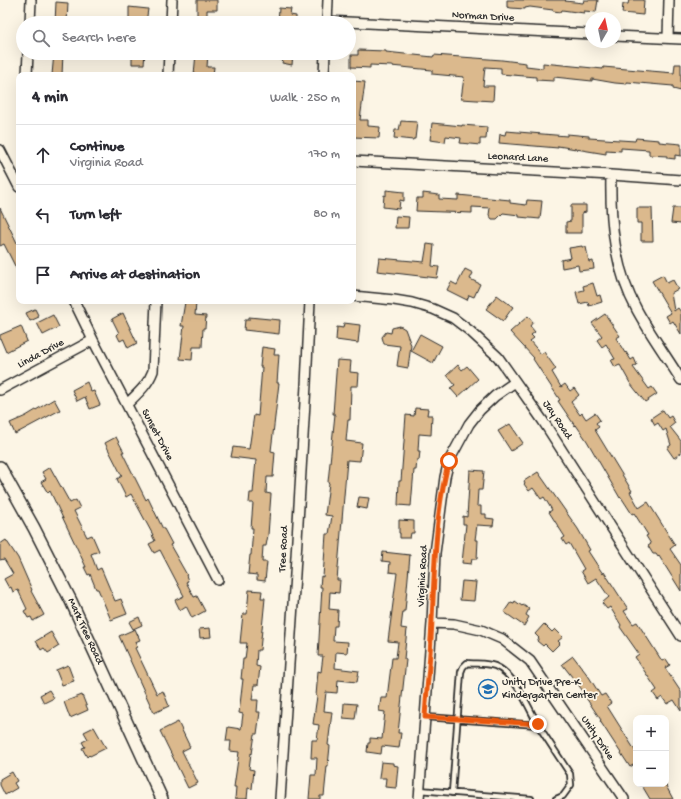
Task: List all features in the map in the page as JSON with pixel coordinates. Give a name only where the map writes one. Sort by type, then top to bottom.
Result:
[{"type":"street","points":[[30,16],[31,0]]},
{"type":"street","points":[[171,16],[172,0]]},
{"type":"street","points":[[327,16],[328,0]]},
{"type":"street","points":[[668,38],[670,0]]},
{"type":"street","name":"Norman Drive","points":[[356,23],[585,34]]},
{"type":"street","points":[[621,36],[681,40]]},
{"type":"street","points":[[27,72],[28,60]]},
{"type":"street","points":[[168,72],[169,60]]},
{"type":"street","points":[[324,72],[325,60]]},
{"type":"street","points":[[0,150],[16,181]]},
{"type":"street","name":"Leonard Lane","points":[[356,161],[681,180]]},
{"type":"street","points":[[611,175],[611,221],[622,276],[636,309],[681,380]]},
{"type":"street","name":"Jay Road","points":[[356,296],[412,303],[433,309],[453,318],[498,357],[543,421],[681,636]]},
{"type":"street","name":"Sunset Drive","points":[[75,304],[218,580]]},
{"type":"street","points":[[127,404],[144,387],[153,371],[156,304]]},
{"type":"street","name":"Tree Road","points":[[280,799],[296,558],[310,304]]},
{"type":"street","name":"Linda Drive","points":[[0,390],[93,340]]},
{"type":"street","name":"Virginia Road","points":[[419,794],[432,623],[435,553],[442,493],[449,461],[469,424],[476,415],[496,396],[515,382]]},
{"type":"street","name":"Mark Tree Road","points":[[0,466],[34,528],[71,601],[162,799]]},
{"type":"street","name":"Unity Drive","points":[[432,623],[454,624],[481,630],[502,639],[530,661],[624,799]]},
{"type":"lane","points":[[452,793],[461,672],[463,666],[467,663],[493,665],[504,671],[515,684],[538,724],[570,774],[571,785],[562,796],[556,799]]},
{"type":"lane","points":[[425,717],[538,724]]},
{"type":"lane","points":[[419,794],[452,793],[531,799]]},
{"type":"building","points":[[197,0],[217,0],[217,10],[207,10],[207,16],[197,16]]},
{"type":"building","points":[[507,0],[566,0],[565,1],[583,3],[584,0],[598,0],[596,12],[584,11],[584,13],[562,10],[561,12],[530,7],[525,9],[507,7]]},
{"type":"building","points":[[629,0],[644,0],[643,15],[622,13],[623,4],[628,4]]},
{"type":"building","points":[[56,2],[68,3],[67,16],[55,16]]},
{"type":"building","points":[[129,7],[148,9],[147,16],[129,16]]},
{"type":"building","points":[[279,8],[291,9],[290,15],[296,16],[278,16]]},
{"type":"building","points":[[358,50],[386,51],[433,57],[434,55],[502,60],[526,63],[526,66],[543,68],[543,63],[603,69],[603,67],[674,73],[675,64],[681,64],[681,91],[673,89],[673,86],[627,82],[627,84],[615,83],[592,79],[592,81],[554,77],[554,81],[536,80],[536,77],[501,74],[501,68],[485,67],[483,86],[494,86],[493,101],[461,99],[464,77],[432,74],[432,70],[391,66],[370,65],[370,68],[351,67],[351,60],[356,60],[356,55],[358,55]]},
{"type":"building","points":[[53,60],[63,60],[62,72],[52,72]]},
{"type":"building","points":[[132,60],[144,60],[144,64],[132,64]]},
{"type":"building","points":[[195,60],[208,60],[207,67],[214,67],[213,72],[194,72]]},
{"type":"building","points":[[283,60],[292,60],[292,65],[282,63]]},
{"type":"building","points":[[356,81],[365,82],[360,120],[368,120],[368,126],[380,127],[379,138],[356,137]]},
{"type":"building","points":[[401,121],[417,122],[415,139],[394,138],[395,130],[399,130]]},
{"type":"building","points":[[432,123],[487,127],[486,139],[480,139],[480,145],[460,143],[461,138],[446,136],[445,142],[430,140]]},
{"type":"building","points":[[506,131],[567,136],[567,134],[589,136],[589,138],[635,141],[636,138],[659,140],[659,142],[681,144],[681,156],[675,155],[675,159],[667,158],[667,156],[649,155],[649,150],[621,148],[621,151],[606,150],[606,154],[558,146],[558,148],[499,143],[500,134],[505,135]]},
{"type":"building","points":[[386,190],[404,192],[404,201],[400,200],[399,209],[383,207]]},
{"type":"building","points":[[423,193],[439,195],[439,199],[458,200],[458,195],[510,200],[510,203],[526,205],[527,200],[542,201],[540,219],[519,217],[519,215],[503,213],[497,219],[492,219],[489,215],[490,208],[472,207],[472,213],[416,211],[417,198],[423,198]]},
{"type":"building","points":[[571,205],[586,205],[586,212],[582,213],[582,233],[566,233],[566,222],[571,221]]},
{"type":"building","points":[[0,208],[16,241],[16,268],[4,244],[0,246]]},
{"type":"building","points":[[637,208],[652,208],[653,241],[641,241],[641,223],[637,223]]},
{"type":"building","points":[[673,208],[681,208],[681,224],[671,223]]},
{"type":"building","points":[[396,216],[409,217],[408,228],[395,228]]},
{"type":"building","points":[[427,244],[434,245],[432,266],[439,267],[437,278],[377,271],[379,258],[424,262]]},
{"type":"building","points":[[582,246],[586,247],[589,262],[593,261],[594,269],[579,271],[578,265],[562,268],[561,260],[571,258],[569,248]]},
{"type":"building","points":[[465,269],[473,273],[470,279],[480,284],[474,297],[469,295],[467,300],[447,290],[451,282],[457,285]]},
{"type":"building","points":[[663,275],[667,283],[673,280],[678,289],[671,293],[674,311],[678,308],[681,312],[681,334],[673,321],[670,323],[666,316],[671,313],[652,281]]},
{"type":"building","points":[[593,283],[597,296],[600,295],[602,302],[589,306],[588,302],[579,304],[576,292],[584,290],[583,286]]},
{"type":"building","points":[[497,295],[513,307],[503,321],[486,309]]},
{"type":"building","points":[[185,304],[196,304],[195,315],[206,316],[205,328],[203,328],[202,347],[193,347],[192,360],[180,359],[184,326],[181,326]]},
{"type":"building","points":[[35,309],[39,317],[30,321],[26,313]]},
{"type":"building","points":[[123,313],[137,343],[128,348],[124,339],[120,341],[117,335],[119,333],[112,319]]},
{"type":"building","points":[[605,314],[620,336],[616,338],[625,353],[626,352],[631,360],[634,358],[637,365],[633,367],[649,389],[652,387],[657,394],[645,402],[630,383],[620,365],[615,367],[611,360],[615,359],[606,344],[602,347],[597,340],[602,336],[592,323]]},
{"type":"building","points":[[53,315],[59,327],[43,335],[37,323]]},
{"type":"building","points":[[528,316],[533,322],[530,326],[535,332],[531,335],[534,338],[530,341],[541,354],[544,352],[556,369],[552,372],[561,387],[565,384],[570,391],[574,388],[579,395],[571,402],[580,415],[582,413],[586,419],[595,413],[600,420],[596,423],[599,427],[595,430],[632,491],[630,492],[639,508],[648,502],[675,545],[670,549],[681,565],[681,591],[659,556],[658,557],[656,554],[653,554],[648,546],[651,544],[646,536],[648,535],[634,513],[632,514],[621,497],[620,498],[587,441],[558,401],[560,400],[533,359],[534,358],[510,332]]},
{"type":"building","points":[[249,317],[280,320],[279,334],[244,330],[245,320],[249,320]]},
{"type":"building","points":[[344,323],[360,325],[358,343],[336,340],[337,327],[343,328]]},
{"type":"building","points":[[21,326],[27,341],[6,352],[0,335]]},
{"type":"building","points":[[400,326],[405,329],[411,345],[408,368],[397,366],[400,346],[384,344],[382,337],[386,332],[391,333],[392,328]]},
{"type":"building","points":[[420,334],[442,346],[433,363],[411,351]]},
{"type":"building","points":[[262,347],[275,349],[274,355],[279,355],[277,383],[279,383],[271,451],[275,452],[273,477],[267,477],[266,493],[271,494],[268,535],[266,546],[263,546],[262,562],[267,562],[265,581],[257,580],[257,575],[248,574],[253,528],[251,528],[253,503],[249,503],[250,493],[253,493],[256,460],[231,457],[233,447],[249,449],[254,415],[258,416]]},
{"type":"building","points":[[337,360],[351,361],[350,372],[359,373],[358,386],[351,386],[350,420],[348,420],[346,441],[362,443],[360,461],[347,460],[337,580],[340,580],[339,593],[330,592],[329,609],[338,610],[337,626],[334,626],[333,641],[348,642],[347,653],[336,652],[335,668],[359,671],[357,682],[338,680],[337,693],[326,692],[324,711],[332,712],[328,745],[330,746],[324,796],[320,796],[320,799],[309,799],[311,775],[316,775],[317,758],[311,758],[312,740],[317,740],[319,725],[313,724],[317,696],[318,671],[321,672],[323,656],[318,656],[322,587],[320,587],[321,576],[323,577],[326,534],[329,534],[332,516],[325,515],[335,414],[333,414]]},
{"type":"building","points":[[458,365],[462,370],[467,366],[478,379],[458,397],[450,388],[455,385],[447,375]]},
{"type":"building","points":[[87,382],[91,392],[94,391],[100,405],[90,409],[85,397],[77,401],[72,390]]},
{"type":"building","points":[[54,399],[60,410],[15,434],[10,423],[26,416]]},
{"type":"building","points":[[415,408],[428,409],[427,415],[432,415],[431,435],[419,434],[419,460],[417,460],[416,470],[414,470],[411,506],[398,505],[406,415],[414,416]]},
{"type":"building","points":[[663,410],[668,418],[671,416],[675,423],[670,427],[681,441],[681,453],[674,458],[667,448],[671,445],[666,429],[663,431],[658,423],[655,425],[651,418]]},
{"type":"building","points":[[510,424],[523,443],[511,451],[498,431]]},
{"type":"building","points":[[116,437],[146,500],[148,498],[172,544],[170,545],[187,575],[188,581],[186,582],[194,597],[197,596],[205,611],[192,618],[186,606],[180,610],[175,600],[184,596],[160,550],[154,553],[149,544],[155,541],[153,535],[131,494],[126,497],[117,479],[122,476],[105,443]]},
{"type":"building","points":[[50,467],[70,503],[76,500],[80,508],[74,511],[87,537],[92,535],[99,551],[91,554],[97,570],[101,568],[115,601],[121,599],[127,614],[111,620],[98,589],[96,589],[90,574],[88,575],[84,567],[86,567],[50,491],[48,493],[41,482],[46,479],[42,472]]},
{"type":"building","points":[[470,470],[484,471],[482,490],[478,490],[477,506],[481,506],[481,514],[486,514],[486,518],[494,519],[493,526],[477,525],[475,540],[478,540],[477,559],[472,559],[471,564],[462,563],[466,524],[463,524],[463,516],[467,517]]},
{"type":"building","points":[[538,472],[578,529],[590,550],[588,551],[603,574],[604,572],[628,609],[624,611],[633,624],[637,622],[662,661],[666,659],[670,665],[665,668],[681,692],[681,711],[674,700],[667,704],[662,697],[658,700],[653,693],[657,690],[635,657],[639,654],[620,627],[621,625],[610,607],[607,609],[602,603],[609,597],[596,578],[588,583],[581,571],[584,569],[569,543],[566,545],[562,539],[565,537],[549,512],[552,510],[544,497],[541,499],[533,488],[529,491],[524,484],[524,481]]},
{"type":"building","points":[[359,497],[369,498],[367,509],[357,507]]},
{"type":"building","points":[[399,520],[414,521],[414,533],[411,533],[410,538],[400,538]]},
{"type":"building","points":[[6,540],[18,558],[32,590],[31,591],[44,615],[33,621],[31,617],[28,618],[24,611],[27,609],[18,590],[13,592],[11,587],[9,588],[4,579],[13,574],[4,559],[0,560],[0,544]]},
{"type":"building","points":[[383,552],[410,555],[405,611],[403,611],[401,628],[407,629],[404,659],[406,660],[398,733],[401,733],[399,748],[382,746],[381,754],[367,752],[368,743],[370,743],[370,738],[382,739],[385,712],[379,711],[381,698],[387,698],[392,658],[396,658],[398,642],[388,641],[397,573],[389,572],[390,562],[382,561]]},
{"type":"building","points":[[462,581],[476,582],[474,601],[460,600]]},
{"type":"building","points":[[249,590],[262,591],[261,598],[265,598],[260,650],[257,650],[256,666],[260,667],[258,685],[254,685],[252,700],[258,700],[257,712],[260,712],[257,734],[255,734],[249,769],[254,770],[252,789],[248,788],[247,799],[235,799],[236,787],[234,787],[239,752],[230,751],[231,741],[226,741],[228,727],[241,729],[243,714],[239,713],[243,679],[241,679],[243,659],[245,659],[247,643],[240,643],[243,614],[247,614]]},
{"type":"building","points":[[515,601],[529,609],[526,615],[529,617],[524,626],[504,612],[511,602],[514,603]]},
{"type":"building","points":[[139,617],[142,625],[133,629],[129,622]]},
{"type":"building","points":[[544,624],[552,632],[555,629],[563,637],[558,641],[560,643],[552,651],[545,644],[543,646],[537,641],[539,638],[535,634]]},
{"type":"building","points":[[210,628],[211,637],[200,638],[199,629]]},
{"type":"building","points":[[135,629],[140,640],[135,642],[137,647],[135,648],[157,694],[163,691],[169,706],[154,713],[119,636]]},
{"type":"building","points":[[51,632],[59,646],[48,653],[44,648],[41,650],[36,641]]},
{"type":"building","points":[[573,656],[601,696],[605,694],[611,703],[607,706],[633,747],[633,765],[630,767],[582,692],[583,691],[562,664]]},
{"type":"building","points":[[68,665],[74,681],[62,685],[56,670]]},
{"type":"building","points":[[49,690],[54,698],[44,703],[40,695]]},
{"type":"building","points":[[82,695],[88,710],[70,718],[64,702]]},
{"type":"building","points":[[344,703],[357,704],[355,719],[343,718]]},
{"type":"building","points":[[178,722],[190,747],[182,751],[198,783],[188,788],[160,731]]},
{"type":"building","points":[[94,727],[106,748],[87,757],[82,748],[85,747],[82,742],[88,739],[84,732]]},
{"type":"building","points":[[381,762],[393,763],[393,765],[398,766],[396,788],[385,787],[386,778],[379,778]]},
{"type":"building","points":[[12,772],[17,781],[14,783],[17,788],[5,795],[0,785],[0,779]]},
{"type":"building","points":[[643,787],[667,787],[673,799],[650,799]]},
{"type":"place","name":"Unity Drive Pre-K Kindergarten Center","points":[[488,689]]},
{"type":"route","points":[[449,461],[444,477],[435,553],[432,623],[425,717],[538,724]]}]
